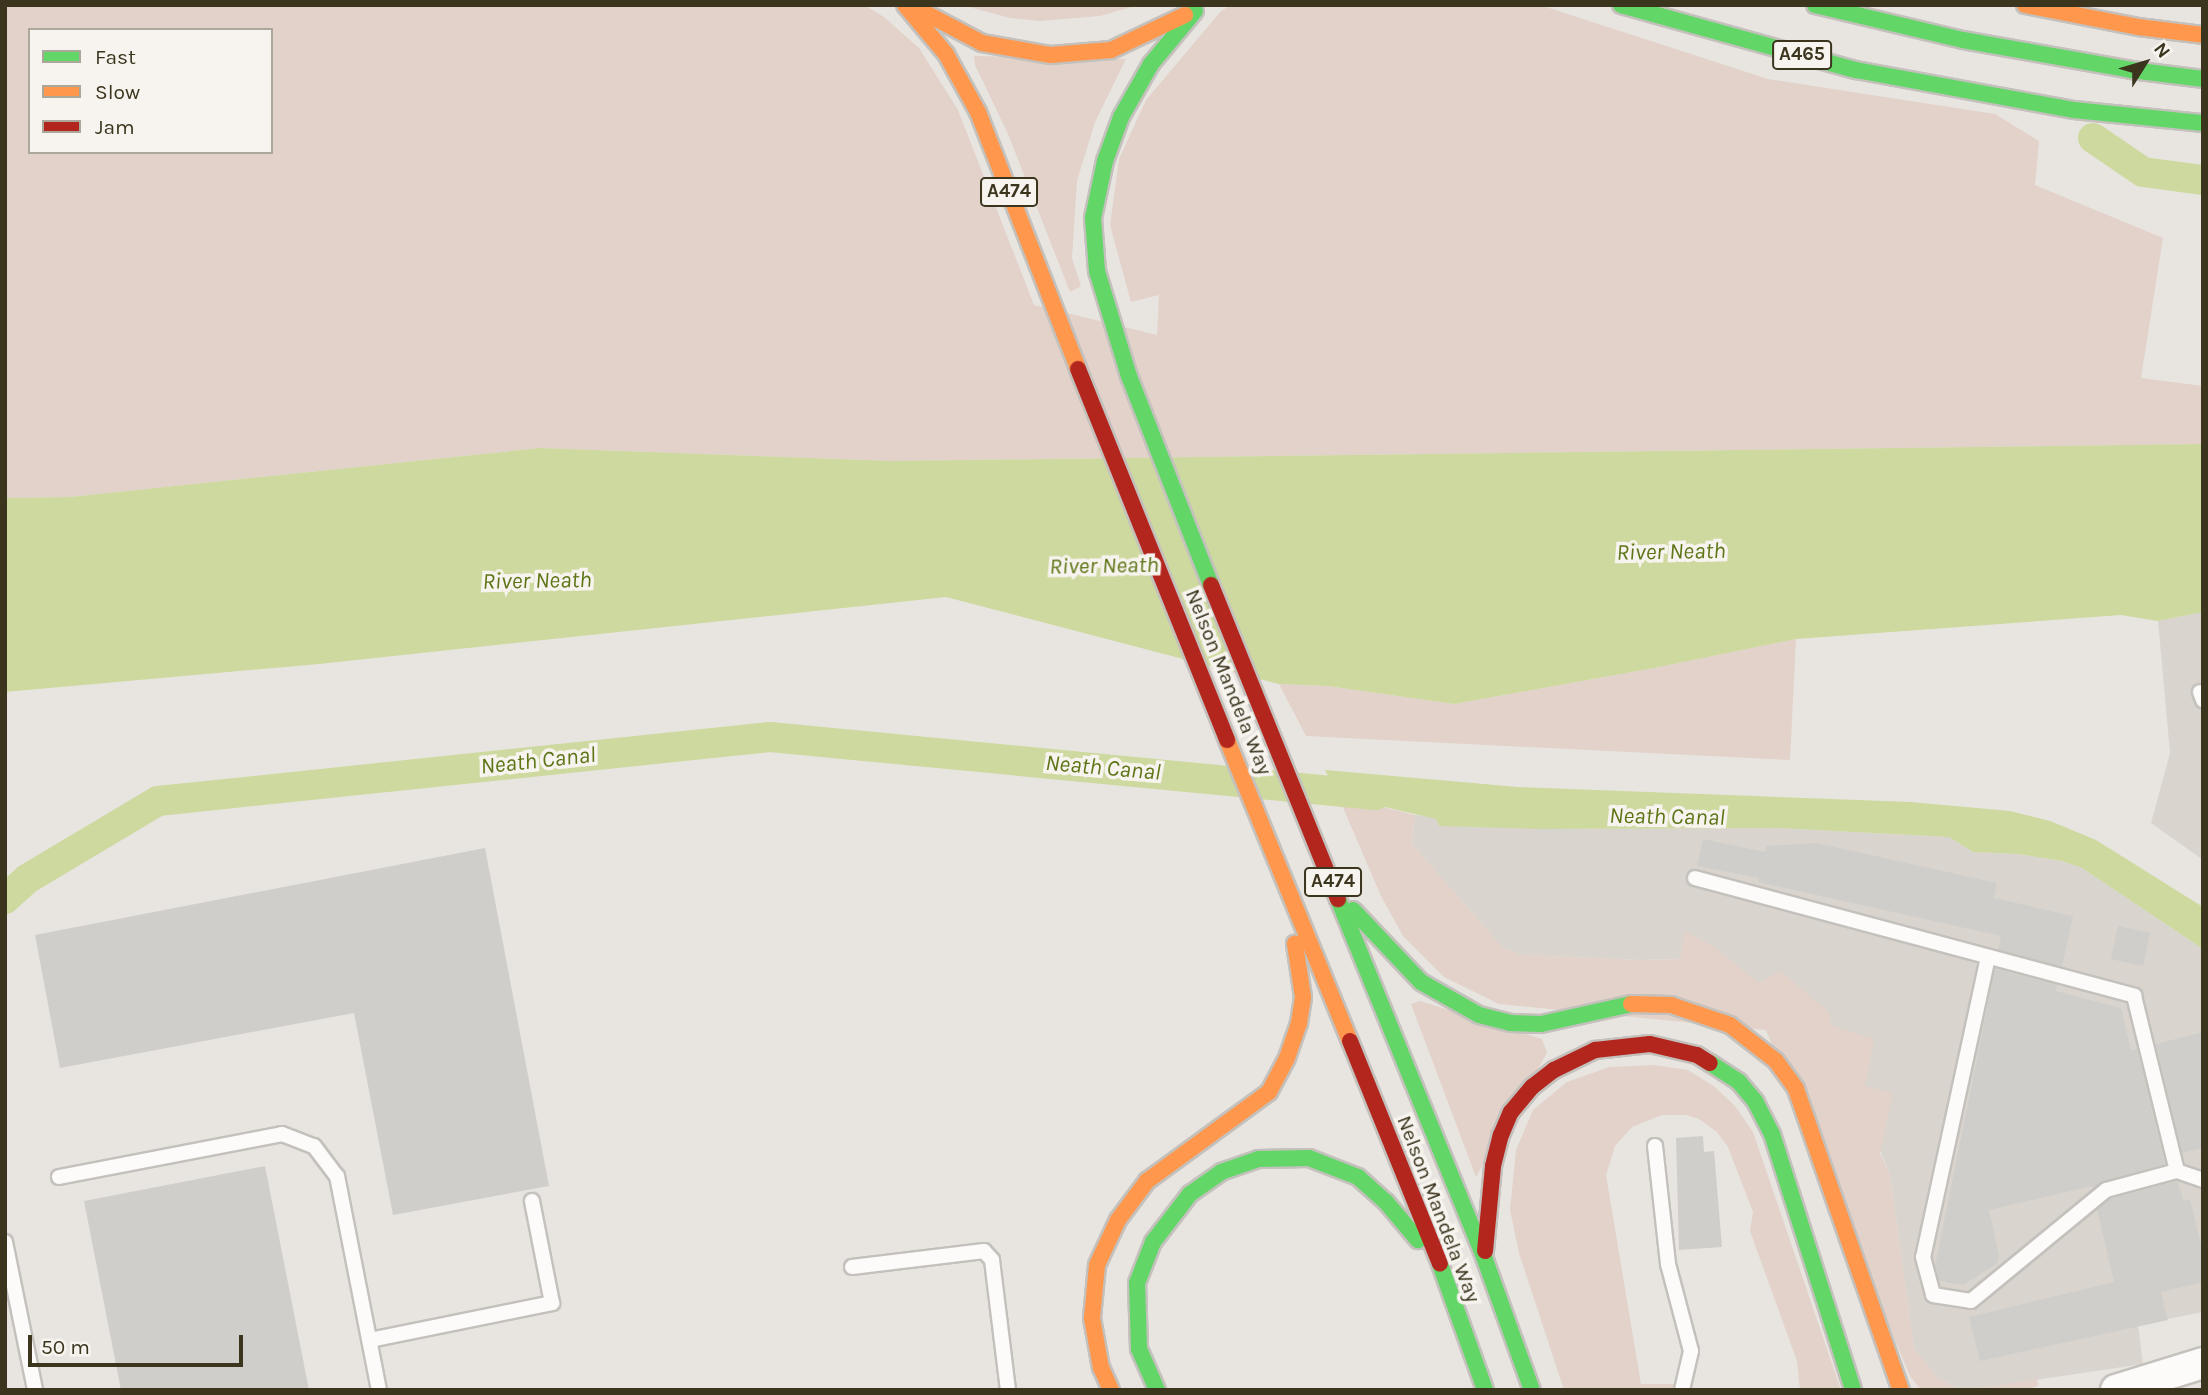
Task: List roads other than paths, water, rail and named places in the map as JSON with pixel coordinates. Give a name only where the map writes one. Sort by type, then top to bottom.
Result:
[{"type":"main road","name":"Nelson Mandela Way","points":[[905,5],[946,54],[978,112],[1087,393],[1442,1269],[1485,1390]]},
{"type":"main road","points":[[911,5],[982,43],[1051,55],[1111,50],[1198,8]]},
{"type":"main road","name":"A465","points":[[1621,5],[1856,70],[2074,110],[2203,123]]},
{"type":"main road","name":"A465","points":[[1815,5],[1963,40],[2130,70],[2203,79]]},
{"type":"main road","points":[[2025,5],[2138,27],[2203,36]]},
{"type":"main road","name":"Nelson Mandela Way","points":[[1198,8],[1151,64],[1121,117],[1105,161],[1093,218],[1097,271],[1129,376],[1234,644],[1338,893],[1484,1257],[1532,1390]]},
{"type":"main road","points":[[1111,1390],[1101,1368],[1092,1318],[1097,1265],[1118,1220],[1147,1181],[1269,1092],[1287,1058],[1299,1023],[1303,997],[1278,861]]},
{"type":"main road","points":[[1338,893],[1421,982],[1479,1015],[1541,1024],[1615,1006],[1644,1003],[1671,1005],[1730,1025],[1776,1061],[1796,1089],[1807,1115],[1901,1390]]},
{"type":"main road","points":[[1484,1257],[1493,1166],[1501,1135],[1511,1112],[1532,1087],[1573,1059],[1595,1050],[1650,1044],[1697,1055],[1739,1082],[1755,1101],[1772,1134],[1853,1390]]},
{"type":"main road","points":[[1157,1390],[1139,1349],[1136,1323],[1137,1283],[1153,1242],[1191,1194],[1221,1172],[1258,1159],[1309,1158],[1358,1177],[1386,1202],[1442,1269]]},
{"type":"street","points":[[2116,1390],[2203,1363]]},
{"type":"lane","points":[[1695,878],[2134,996],[2177,1171]]},
{"type":"lane","points":[[1988,957],[1923,1257],[1933,1295],[1971,1301],[2106,1190],[2177,1171],[2203,1180]]},
{"type":"lane","points":[[59,1177],[282,1133],[314,1146],[337,1176],[379,1390]]},
{"type":"lane","points":[[1655,1146],[1668,1264],[1691,1352],[1682,1390]]},
{"type":"lane","points":[[370,1340],[552,1303],[532,1201]]},
{"type":"lane","points":[[5,1242],[35,1390]]},
{"type":"lane","points":[[852,1267],[984,1251],[992,1260],[1008,1390]]},
{"type":"water","name":"River Neath","points":[[2203,444],[2203,612],[2158,621],[2121,615],[1796,639],[1454,704],[1328,686],[1279,684],[946,597],[319,664],[5,692],[5,498],[70,497],[540,448],[892,461]]},
{"type":"water","points":[[1325,770],[1518,787],[1911,802],[2010,811],[2050,821],[2096,840],[2203,907],[2203,949],[2082,868],[2062,861],[2018,854],[1973,852],[1949,837],[1778,828],[1541,829],[1439,826],[1436,819],[1338,796]]},
{"type":"waterway","points":[[2093,138],[2143,172],[2203,180]]},
{"type":"waterway","name":"Neath Canal","points":[[5,899],[27,879],[158,801],[770,737],[1375,795]]}]
